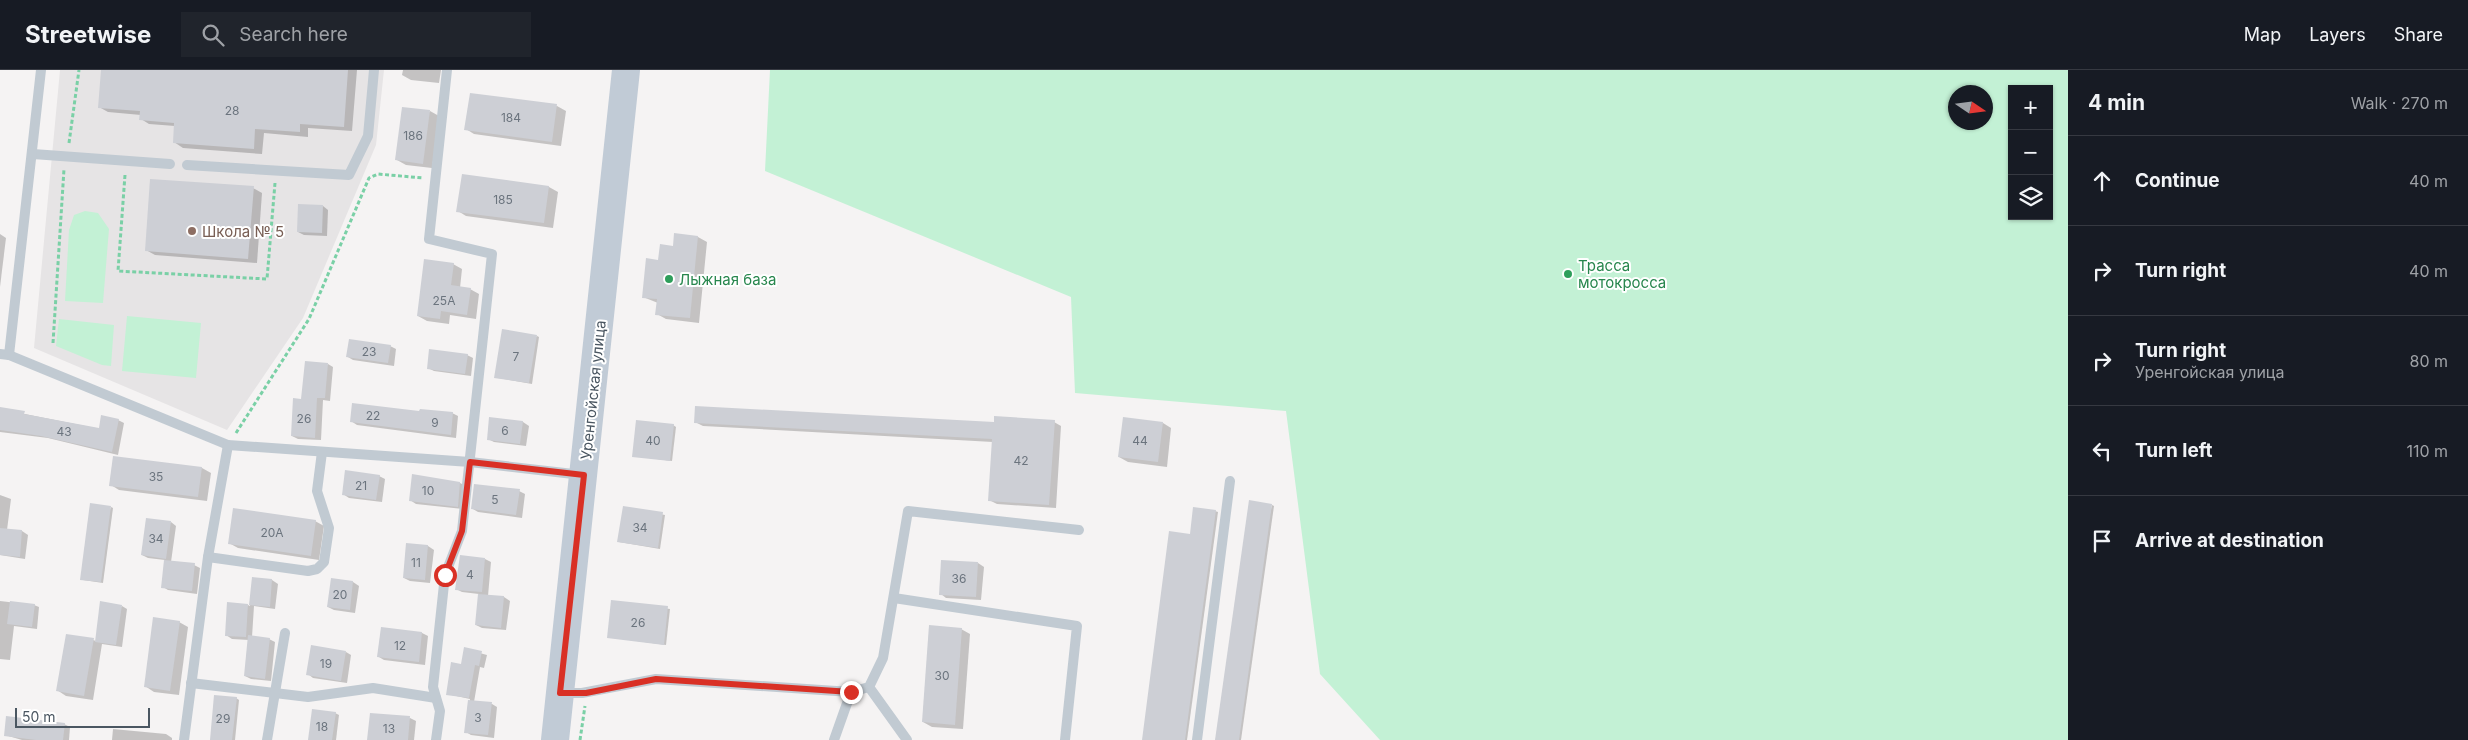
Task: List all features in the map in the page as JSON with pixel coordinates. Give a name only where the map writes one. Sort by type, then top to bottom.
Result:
[{"type":"street","name":"Уренгойская улица","points":[[555,740],[573,693],[584,475],[626,70]]},
{"type":"lane","points":[[42,70],[33,154],[4,355],[228,444],[470,462],[584,475]]},
{"type":"lane","points":[[187,165],[349,175],[368,136],[374,70]]},
{"type":"lane","points":[[436,740],[440,711],[433,687],[445,575],[462,531],[492,254],[429,239],[447,70]]},
{"type":"lane","points":[[33,154],[170,164]]},
{"type":"lane","points":[[184,740],[208,557],[228,444]]},
{"type":"lane","points":[[208,557],[308,571],[317,569],[324,562],[330,528],[317,491],[322,452]]},
{"type":"lane","points":[[1197,740],[1230,481]]},
{"type":"lane","points":[[573,693],[656,679],[851,692],[869,687],[883,658],[908,511],[1079,530]]},
{"type":"lane","points":[[894,598],[1077,626],[1065,740]]},
{"type":"lane","points":[[267,740],[285,633]]},
{"type":"lane","points":[[191,682],[308,697],[373,688],[436,698]]},
{"type":"lane","points":[[869,687],[907,740]]},
{"type":"lane","points":[[834,740],[851,692]]},
{"type":"path","points":[[53,343],[65,157],[72,132],[79,70]]},
{"type":"path","points":[[126,161],[118,271],[266,279],[277,171]]},
{"type":"path","points":[[228,444],[309,319],[369,178],[378,174],[436,180]]},
{"type":"path","points":[[573,693],[580,740]]},
{"type":"shaded area","name":"Школа № 5","points":[[60,70],[384,70],[376,145],[303,318],[227,430],[34,348]]},
{"type":"green space","points":[[770,70],[2068,70],[2068,740],[1380,740],[1320,674],[1286,411],[1075,393],[1071,297],[765,171]]},
{"type":"green space","points":[[85,211],[98,213],[109,229],[103,303],[65,301],[69,230],[74,215]]},
{"type":"green space","points":[[127,316],[201,323],[196,378],[122,371]]},
{"type":"green space","points":[[59,319],[114,325],[111,366],[102,365],[56,346]]},
{"type":"building","points":[[101,70],[348,70],[344,127],[300,124],[300,132],[255,129],[254,149],[173,143],[174,123],[139,120],[140,111],[98,108]]},
{"type":"building","points":[[470,93],[557,104],[552,142],[464,130]]},
{"type":"building","points":[[402,107],[430,110],[423,164],[395,160]]},
{"type":"building","points":[[462,174],[549,186],[544,223],[456,212]]},
{"type":"building","points":[[150,179],[254,186],[248,259],[145,251]]},
{"type":"building","points":[[298,204],[323,205],[322,233],[297,232]]},
{"type":"building","name":"Лыжная база","points":[[674,233],[698,236],[690,318],[655,315],[657,299],[642,298],[646,258],[658,260],[660,244],[673,246]]},
{"type":"building","points":[[424,259],[454,263],[451,285],[471,288],[467,315],[441,311],[440,319],[417,316]]},
{"type":"building","points":[[502,329],[537,335],[529,383],[494,378]]},
{"type":"building","points":[[349,339],[391,345],[388,363],[346,357]]},
{"type":"building","points":[[429,349],[468,354],[465,374],[427,369]]},
{"type":"building","points":[[305,361],[328,363],[325,398],[317,398],[315,438],[291,436],[293,398],[301,399]]},
{"type":"building","points":[[352,403],[419,411],[420,409],[453,412],[451,435],[350,422]]},
{"type":"building","points":[[695,406],[994,422],[994,416],[1055,420],[1049,505],[988,501],[992,439],[694,423]]},
{"type":"building","points":[[0,407],[25,411],[24,414],[99,428],[101,415],[119,419],[112,452],[41,436],[0,430]]},
{"type":"building","points":[[489,417],[523,421],[520,444],[487,440]]},
{"type":"building","points":[[1123,417],[1163,422],[1158,462],[1118,457]]},
{"type":"building","points":[[636,420],[674,424],[670,461],[632,457]]},
{"type":"building","points":[[113,456],[202,467],[198,497],[109,486]]},
{"type":"building","points":[[345,470],[380,475],[376,500],[342,495]]},
{"type":"building","points":[[412,474],[460,482],[458,507],[409,501]]},
{"type":"building","points":[[474,484],[520,489],[516,515],[471,509]]},
{"type":"building","points":[[1249,500],[1272,504],[1239,740],[1215,740]]},
{"type":"building","points":[[90,503],[111,506],[101,582],[80,580]]},
{"type":"building","points":[[623,506],[663,512],[658,548],[617,542]]},
{"type":"building","points":[[1193,507],[1216,510],[1185,740],[1142,740],[1169,531],[1190,534]]},
{"type":"building","points":[[233,508],[316,520],[311,556],[228,544]]},
{"type":"building","points":[[146,518],[171,521],[166,559],[141,555]]},
{"type":"building","points":[[0,528],[22,530],[20,557],[0,555]]},
{"type":"building","points":[[406,543],[428,545],[425,580],[403,578]]},
{"type":"building","points":[[460,555],[485,558],[482,592],[455,590]]},
{"type":"building","points":[[164,560],[195,563],[192,591],[161,588]]},
{"type":"building","points":[[941,560],[978,562],[976,597],[939,595]]},
{"type":"building","points":[[252,577],[272,579],[270,607],[249,605]]},
{"type":"building","points":[[331,578],[353,581],[350,610],[327,607]]},
{"type":"building","points":[[478,594],[504,596],[501,628],[475,625]]},
{"type":"building","points":[[611,600],[668,606],[664,645],[607,638]]},
{"type":"building","points":[[10,601],[35,604],[32,627],[7,624]]},
{"type":"building","points":[[100,601],[122,605],[116,645],[95,642]]},
{"type":"building","points":[[227,602],[248,604],[246,637],[225,636]]},
{"type":"building","points":[[153,617],[180,621],[170,691],[144,687]]},
{"type":"building","points":[[929,625],[962,628],[955,725],[922,722]]},
{"type":"building","points":[[381,627],[422,632],[419,662],[377,657]]},
{"type":"building","points":[[66,634],[94,638],[84,696],[56,691]]},
{"type":"building","points":[[248,635],[270,638],[265,679],[244,676]]},
{"type":"building","points":[[311,645],[346,651],[341,681],[306,675]]},
{"type":"building","points":[[464,647],[482,651],[479,666],[475,665],[469,698],[446,695],[451,662],[461,664]]},
{"type":"building","points":[[214,695],[237,697],[232,740],[210,740]]},
{"type":"building","points":[[468,700],[492,702],[488,735],[464,733]]},
{"type":"building","points":[[312,709],[336,712],[332,740],[308,740]]},
{"type":"building","points":[[370,713],[410,716],[408,740],[367,740]]},
{"type":"building","points":[[6,716],[65,723],[63,740],[36,740],[4,736]]},
{"type":"place","name":"Школа № 5","points":[[192,231]]},
{"type":"place","name":"Трасса мотокросса","points":[[1568,274]]},
{"type":"place","name":"Лыжная база","points":[[669,279]]},
{"type":"route","points":[[445,575],[462,531],[470,462],[584,475],[560,693],[582,694],[606,690],[633,682],[656,679],[851,692]]}]
